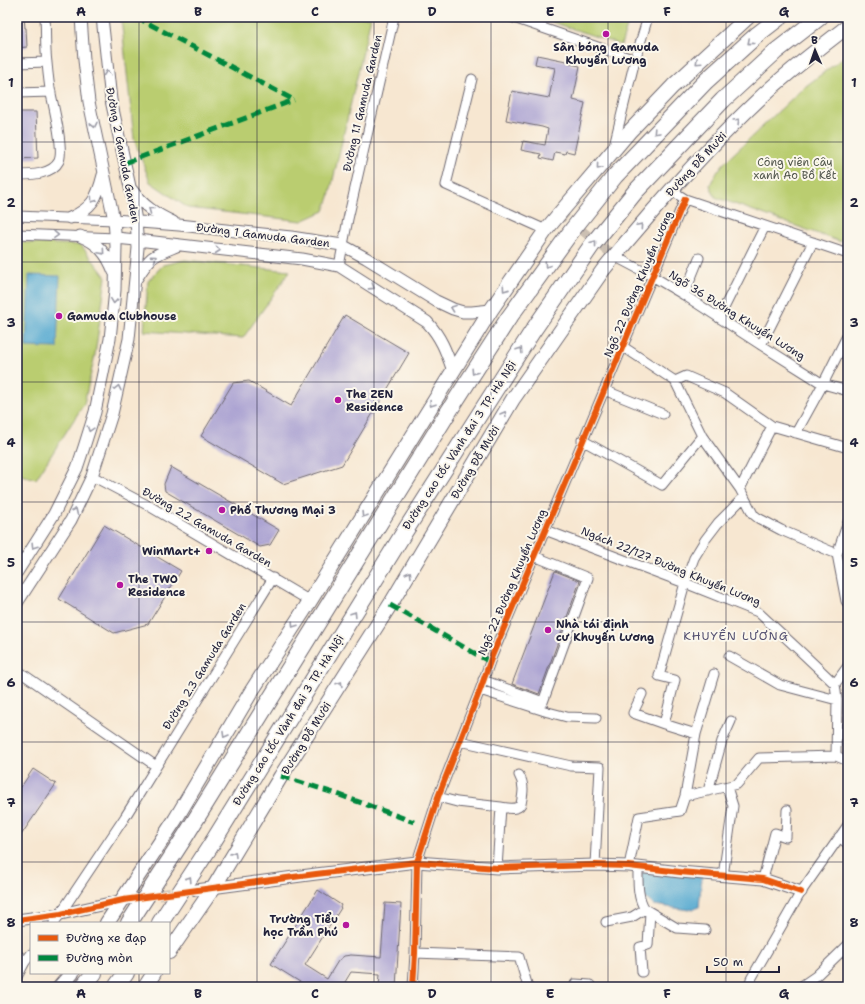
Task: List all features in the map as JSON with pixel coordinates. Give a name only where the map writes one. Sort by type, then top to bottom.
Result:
[{"type":"highway","points":[[130,922],[190,829],[449,411],[508,319],[573,229],[615,176],[706,80],[758,34],[780,17]]},
{"type":"highway","name":"Đường cao tốc Vành đai 3 TP. Hà Nội","points":[[161,922],[211,845],[409,524],[532,332],[592,245],[635,192],[723,100],[775,52],[820,17]]},
{"type":"highway","points":[[83,987],[93,974]]},
{"type":"highway","points":[[116,987],[125,974]]},
{"type":"main road","points":[[108,922],[128,899],[251,692],[310,601],[491,310],[546,230],[629,132],[673,86],[748,17]]},
{"type":"main road","name":"Đường Đỗ Mười","points":[[170,951],[214,887],[281,776],[390,605],[513,399],[614,256],[671,190],[757,101],[848,26]]},
{"type":"main road","points":[[60,987],[71,974]]},
{"type":"main road","points":[[144,987],[153,974]]},
{"type":"street","points":[[17,175],[44,172],[54,167],[59,161],[61,146],[47,62],[45,17]]},
{"type":"street","name":"Đường 2 Gamuda Garden","points":[[17,572],[54,514],[76,468],[95,412],[110,339],[116,276],[116,238],[114,220],[89,102],[81,17]]},
{"type":"street","name":"Đường 2 Gamuda Garden","points":[[17,603],[71,520],[92,476],[112,414],[129,339],[138,240],[130,187],[111,100],[102,17]]},
{"type":"street","name":"Đường 1.1 Gamuda Garden","points":[[339,266],[353,194],[394,17]]},
{"type":"street","points":[[511,17],[635,60]]},
{"type":"street","points":[[612,152],[635,60],[648,17]]},
{"type":"street","points":[[17,63],[47,62]]},
{"type":"street","points":[[472,79],[446,185],[546,230]]},
{"type":"street","points":[[17,93],[51,92]]},
{"type":"street","points":[[70,218],[80,213],[93,201],[98,192],[104,173]]},
{"type":"street","points":[[130,187],[142,203],[158,214],[179,225]]},
{"type":"street","points":[[671,190],[685,199],[848,254]]},
{"type":"street","name":"Ngõ 22 Đường Khuyến Lương","points":[[413,986],[417,862],[438,797],[492,656],[685,199]]},
{"type":"street","name":"Đường 1 Gamuda Garden","points":[[17,216],[136,221],[291,237],[342,245],[436,301],[453,309],[463,312],[491,310]]},
{"type":"street","points":[[719,318],[766,226]]},
{"type":"street","name":"Đường 1 Gamuda Garden","points":[[17,234],[138,240],[302,259],[339,266],[427,322],[440,339],[453,371]]},
{"type":"street","points":[[80,236],[96,244],[102,250],[111,264],[116,276]]},
{"type":"street","points":[[761,345],[812,242]]},
{"type":"street","points":[[135,280],[145,265],[152,258],[179,245]]},
{"type":"street","name":"Ngõ 36 Đường Khuyến Lương","points":[[614,256],[684,295],[823,384],[848,391]]},
{"type":"street","points":[[684,295],[699,258]]},
{"type":"street","points":[[796,433],[848,334]]},
{"type":"street","points":[[622,346],[675,381],[702,436],[742,493],[753,514],[781,530],[837,554]]},
{"type":"street","points":[[675,381],[686,376],[725,393],[772,426],[848,448]]},
{"type":"street","points":[[604,390],[663,414]]},
{"type":"street","points":[[664,724],[675,680],[659,676],[685,583],[694,558],[705,540],[742,493],[772,426]]},
{"type":"street","points":[[582,440],[662,485],[702,436]]},
{"type":"street","points":[[76,468],[92,476]]},
{"type":"street","name":"Đường 2.2 Gamuda Garden","points":[[92,476],[149,506],[310,601]]},
{"type":"street","points":[[848,522],[837,554],[846,601],[848,604]]},
{"type":"street","name":"Ngách 22/127 Đường Khuyến Lương","points":[[545,530],[758,612],[834,684]]},
{"type":"street","points":[[483,680],[543,702],[588,578],[534,556]]},
{"type":"street","name":"Đường 2.3 Gamuda Garden","points":[[57,919],[125,816],[273,578]]},
{"type":"street","points":[[729,656],[780,685],[837,700]]},
{"type":"street","points":[[836,756],[837,700],[834,684],[848,666]]},
{"type":"street","points":[[17,670],[156,766]]},
{"type":"street","points":[[705,930],[677,928],[647,911],[643,906],[640,897],[634,866],[639,817],[680,811],[685,796],[696,734],[714,674]]},
{"type":"street","points":[[480,690],[567,717],[596,718]]},
{"type":"street","points":[[642,694],[633,714],[696,734]]},
{"type":"street","points":[[708,791],[722,741],[730,721]]},
{"type":"street","points":[[460,741],[571,766],[600,767],[594,865]]},
{"type":"street","points":[[685,796],[737,784],[759,758],[836,756],[848,761]]},
{"type":"street","points":[[438,797],[457,802],[501,807],[520,807],[524,787],[519,776]]},
{"type":"street","points":[[723,876],[733,806],[727,787]]},
{"type":"street","points":[[497,868],[501,807]]},
{"type":"street","points":[[762,879],[775,833],[786,837],[787,810]]},
{"type":"street","points":[[749,987],[751,979],[801,892],[848,825]]},
{"type":"street","points":[[839,837],[848,844]]},
{"type":"street","points":[[196,890],[417,862],[497,868],[594,865],[634,866],[680,872],[762,879],[801,892]]},
{"type":"street","points":[[17,920],[57,919],[128,899]]},
{"type":"street","points":[[606,922],[632,917],[647,911]]},
{"type":"street","points":[[642,972],[640,947],[648,945],[647,911]]},
{"type":"street","points":[[800,987],[816,976],[848,945]]},
{"type":"street","points":[[415,953],[519,957],[528,987]]},
{"type":"street","points":[[17,954],[28,958],[17,978]]},
{"type":"street","points":[[575,984],[590,985],[590,987]]},
{"type":"street","points":[[413,986],[451,987]]},
{"type":"green space","points":[[121,17],[371,17],[329,197],[324,211],[302,221],[188,208],[150,182],[134,139]]},
{"type":"green space","name":"Sân bóng Gamuda Khuyến Lương","points":[[554,17],[630,17],[621,45],[552,22]]},
{"type":"green space","name":"Công viên Cây xanh Ao Bồ Kết","points":[[848,54],[848,219],[841,242],[715,197],[710,185],[724,163],[802,89]]},
{"type":"green space","points":[[17,242],[81,245],[106,277],[95,355],[84,404],[36,479],[17,474]]},
{"type":"green space","points":[[185,260],[290,271],[243,338],[144,331],[148,281],[163,265]]},
{"type":"water","points":[[29,275],[60,276],[57,348],[26,347]]},
{"type":"water","points":[[642,872],[702,876],[699,907],[689,910],[654,905],[645,898],[641,889]]},
{"type":"building","points":[[17,17],[24,17],[27,47],[17,48]]},
{"type":"building","points":[[537,55],[571,62],[570,64],[580,66],[573,100],[585,103],[574,153],[566,151],[565,154],[555,152],[553,161],[540,158],[541,154],[521,150],[523,141],[545,145],[548,129],[506,120],[512,91],[549,98],[555,68],[535,64]]},
{"type":"building","points":[[17,112],[36,112],[38,158],[17,159]]},
{"type":"building","name":"The ZEN Residence","points":[[345,315],[409,353],[342,465],[283,484],[201,436],[233,383],[249,381],[291,406]]},
{"type":"building","name":"Phố Thương Mại 3","points":[[171,467],[279,530],[270,545],[260,547],[165,491],[164,484]]},
{"type":"building","name":"The TWO Residence","points":[[104,525],[181,571],[148,624],[114,633],[59,599]]},
{"type":"building","name":"Nhà tái định cư Khuyến Lương","points":[[555,571],[580,581],[539,694],[512,684]]},
{"type":"building","points":[[33,769],[56,784],[17,841],[17,784],[21,787]]},
{"type":"building","points":[[318,890],[341,905],[341,908],[305,965],[327,979],[338,961],[344,956],[381,957],[385,903],[401,904],[396,987],[379,987],[380,974],[351,972],[342,987],[308,987],[271,964]]},
{"type":"tunnel","points":[[560,213],[614,256]]},
{"type":"tunnel","points":[[143,897],[184,892]]},
{"type":"marked path","points":[[136,17],[294,100]]},
{"type":"marked path","points":[[125,163],[294,100]]},
{"type":"marked path","points":[[390,605],[490,662]]},
{"type":"marked path","points":[[281,776],[337,794],[414,822]]},
{"type":"cycle path","points":[[413,987],[417,862],[438,797],[492,656],[685,199]]},
{"type":"cycle path","points":[[17,920],[61,914],[123,900],[417,862],[497,868],[595,865],[629,866],[763,879],[801,892]]},
{"type":"place","name":"Sân bóng Gamuda Khuyến Lương","points":[[606,34]]},
{"type":"place","name":"Gamuda Clubhouse","points":[[59,316]]},
{"type":"place","name":"The ZEN Residence","points":[[338,400]]},
{"type":"place","name":"Phố Thương Mại 3","points":[[222,510]]},
{"type":"place","name":"WinMart+","points":[[209,551]]},
{"type":"place","name":"The TWO Residence","points":[[120,585]]},
{"type":"place","name":"Nhà tái định cư Khuyến Lương","points":[[548,630]]},
{"type":"place","name":"Trường Tiểu học Trần Phú","points":[[346,925]]},
{"type":"district","name":"KHUYẾN LƯƠNG","points":[[736,636]]}]
